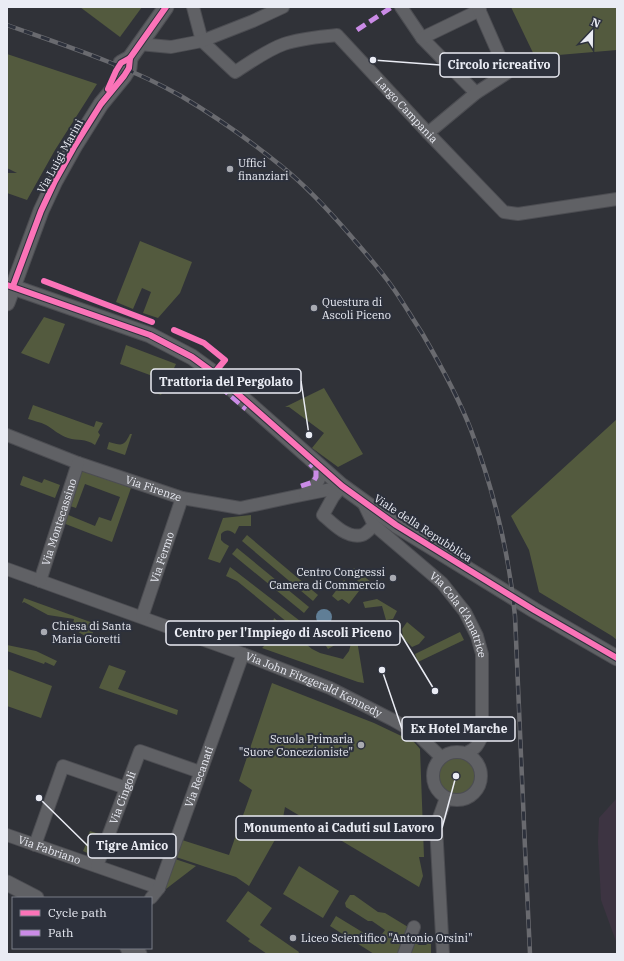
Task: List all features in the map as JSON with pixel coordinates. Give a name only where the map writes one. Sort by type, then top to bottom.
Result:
[{"type":"street","name":"Via Luigi Marini","points":[[7,303],[10,286],[41,211],[55,182],[74,147],[101,104],[121,63],[130,58],[166,7]]},
{"type":"street","points":[[193,7],[202,41]]},
{"type":"street","points":[[139,44],[171,47],[202,41],[253,21],[283,7]]},
{"type":"street","points":[[401,7],[422,38],[476,93]]},
{"type":"street","points":[[422,38],[479,8],[507,73],[476,93],[428,133]]},
{"type":"street","name":"Largo Campania","points":[[202,41],[235,72],[266,52],[285,44],[308,38],[337,35],[504,212],[518,214],[617,199]]},
{"type":"street","name":"Viale della Repubblica","points":[[10,286],[150,336],[192,356],[214,373],[342,486],[396,526],[534,610],[617,658]]},
{"type":"street","name":"Via Firenze","points":[[7,435],[78,463],[182,498],[240,508],[342,486]]},
{"type":"street","name":"Via Montecassino","points":[[40,581],[78,463]]},
{"type":"street","points":[[305,494],[314,488],[318,482],[322,468]]},
{"type":"street","points":[[323,515],[342,486]]},
{"type":"street","name":"Via Fermo","points":[[142,617],[182,498]]},
{"type":"street","points":[[318,498],[323,515],[340,530],[354,535],[363,535],[374,525]]},
{"type":"street","name":"Via Cola d'Amatrice","points":[[362,501],[374,525],[442,583],[465,612],[477,636],[482,654],[482,736],[478,745],[473,750],[466,753]]},
{"type":"street","name":"Via John Fitzgerald Kennedy","points":[[7,569],[243,654],[330,688],[416,733],[441,757]]},
{"type":"street","name":"Via Recanati","points":[[152,897],[159,888],[243,654]]},
{"type":"street","name":"Via Cingoli","points":[[97,866],[140,751],[200,772]]},
{"type":"street","points":[[457,751],[466,753],[477,762],[480,768],[480,782],[477,789],[467,798],[453,800],[446,798],[436,789],[432,775],[433,768],[441,757],[449,752],[457,751]]},
{"type":"street","points":[[35,845],[63,766],[126,788]]},
{"type":"street","points":[[443,954],[436,826],[446,798]]},
{"type":"street","name":"Via Fabriano","points":[[7,835],[159,888]]},
{"type":"street","points":[[7,882],[34,897]]},
{"type":"street","points":[[404,954],[414,926]]},
{"type":"street","points":[[130,949],[139,954]]},
{"type":"shaded area","points":[[617,798],[617,944],[601,900],[598,842],[599,818]]},
{"type":"green space","points":[[80,7],[142,7],[120,37]]},
{"type":"green space","points":[[511,7],[617,7],[617,50],[535,57]]},
{"type":"green space","points":[[7,54],[97,84],[55,150],[27,200],[7,193],[7,173],[17,173],[7,168]]},
{"type":"green space","points":[[140,241],[192,262],[180,293],[158,318],[143,313],[151,292],[142,288],[133,309],[116,302]]},
{"type":"green space","points":[[44,317],[65,324],[49,364],[21,353]]},
{"type":"green space","points":[[126,345],[176,364],[161,395],[153,392],[158,378],[120,364]]},
{"type":"green space","points":[[324,388],[363,454],[338,467],[312,448],[324,433],[289,407],[285,407]]},
{"type":"green space","points":[[33,405],[94,427],[96,421],[103,423],[98,432],[100,435],[95,445],[88,441],[65,437],[46,425],[28,419]]},
{"type":"green space","points":[[617,419],[617,640],[539,592],[529,550],[511,516]]},
{"type":"green space","points":[[130,434],[132,434],[125,455],[107,449],[109,442],[122,444],[126,441]]},
{"type":"green space","points":[[80,469],[131,488],[112,542],[63,523],[66,514],[95,526],[99,517],[111,521],[120,497],[85,484],[76,508],[67,505]]},
{"type":"green space","points":[[23,476],[42,483],[44,479],[60,485],[55,498],[20,485]]},
{"type":"green space","points":[[251,515],[251,526],[239,526],[235,534],[225,531],[221,534],[221,540],[229,546],[220,563],[208,559],[223,518]]},
{"type":"green space","points":[[247,535],[318,595],[313,601],[242,541]]},
{"type":"green space","points":[[237,548],[309,607],[304,613],[232,554]]},
{"type":"green space","points":[[230,567],[300,621],[308,630],[308,641],[237,581],[226,576]]},
{"type":"green space","points":[[354,568],[372,583],[367,589],[350,574]]},
{"type":"green space","points":[[344,580],[359,591],[349,604],[342,599],[338,601],[332,596]]},
{"type":"green space","points":[[24,598],[96,624],[90,640],[84,638],[85,636],[72,628],[74,619],[48,615],[24,602],[22,603]]},
{"type":"green space","points":[[377,599],[397,611],[393,619],[386,620],[382,606],[365,608],[363,602]]},
{"type":"green space","points":[[274,618],[312,649],[320,653],[343,659],[349,651],[355,628],[364,683],[262,648],[268,642]]},
{"type":"green space","points":[[407,622],[425,637],[419,644],[412,647],[403,638],[402,629]]},
{"type":"green space","points":[[338,625],[340,642],[328,649],[318,634]]},
{"type":"green space","points":[[460,632],[464,640],[418,662],[415,654]]},
{"type":"green space","points":[[7,645],[36,651],[57,661],[54,666],[45,662],[44,664],[7,651]]},
{"type":"green space","points":[[109,665],[126,671],[118,689],[178,710],[177,715],[99,688]]},
{"type":"green space","points":[[7,669],[52,686],[41,718],[7,706]]},
{"type":"green space","points":[[272,683],[374,723],[414,742],[420,749],[424,857],[419,857],[423,876],[419,887],[285,807],[281,829],[249,886],[236,877],[176,857],[182,840],[229,855],[252,790],[239,781]]},
{"type":"green space","points":[[461,758],[470,763],[474,769],[474,783],[470,789],[461,794],[453,794],[444,789],[440,783],[439,772],[444,763],[450,759]]},
{"type":"green space","points":[[90,831],[102,835],[94,856],[83,851],[88,840],[90,841],[92,838],[88,836]]},
{"type":"green space","points":[[175,859],[196,866],[162,892]]},
{"type":"green space","points":[[299,866],[339,891],[323,918],[283,894]]},
{"type":"green space","points":[[248,891],[272,908],[260,925],[299,952],[298,954],[267,954],[248,941],[250,939],[226,921]]},
{"type":"green space","points":[[350,895],[354,895],[378,912],[385,913],[408,927],[399,954],[374,954],[330,926],[336,916],[377,941],[385,930],[346,907],[345,903]]},
{"type":"green space","points":[[431,939],[431,954],[411,954],[415,943],[419,945],[426,945]]},
{"type":"water","points":[[324,609],[331,614],[332,617],[327,624],[324,625],[317,620],[316,617],[321,610]]},
{"type":"railway","points":[[7,25],[117,65],[160,85],[181,96],[232,129],[268,156],[310,192],[371,259],[397,293],[435,356],[460,405],[479,452],[493,498],[509,569],[515,616],[530,954]]},
{"type":"marked path","points":[[357,30],[392,7]]},
{"type":"marked path","points":[[211,377],[210,378],[246,409]]},
{"type":"marked path","points":[[301,486],[313,482],[316,477],[316,470],[310,464]]},
{"type":"cycle path","points":[[108,89],[121,63],[130,58],[166,7]]},
{"type":"cycle path","points":[[13,286],[41,211],[55,181],[101,104],[129,68],[130,58]]},
{"type":"cycle path","points":[[44,281],[152,322]]},
{"type":"cycle path","points":[[7,285],[150,335],[192,357],[214,373],[342,486],[396,525],[534,610],[617,658]]},
{"type":"cycle path","points":[[174,330],[204,343],[225,360],[210,378]]},
{"type":"place","name":"Circolo ricreativo","points":[[373,60]]},
{"type":"place","name":"Uffici finanziari","points":[[230,169]]},
{"type":"place","name":"Questura di Ascoli Piceno","points":[[314,308]]},
{"type":"place","name":"Trattoria del Pergolato","points":[[309,435]]},
{"type":"place","name":"Centro Congressi Camera di Commercio","points":[[393,578]]},
{"type":"place","name":"Chiesa di Santa Maria Goretti","points":[[44,632]]},
{"type":"place","name":"Ex Hotel Marche","points":[[382,670]]},
{"type":"place","name":"Centro per l'Impiego di Ascoli Piceno","points":[[435,691]]},
{"type":"place","name":"Scuola Primaria \"Suore Concezioniste\"","points":[[361,745]]},
{"type":"place","name":"Monumento ai Caduti sul Lavoro","points":[[456,776]]},
{"type":"place","name":"Tigre Amico","points":[[39,798]]},
{"type":"place","name":"Liceo Scientifico \"Antonio Orsini\"","points":[[293,938]]}]
